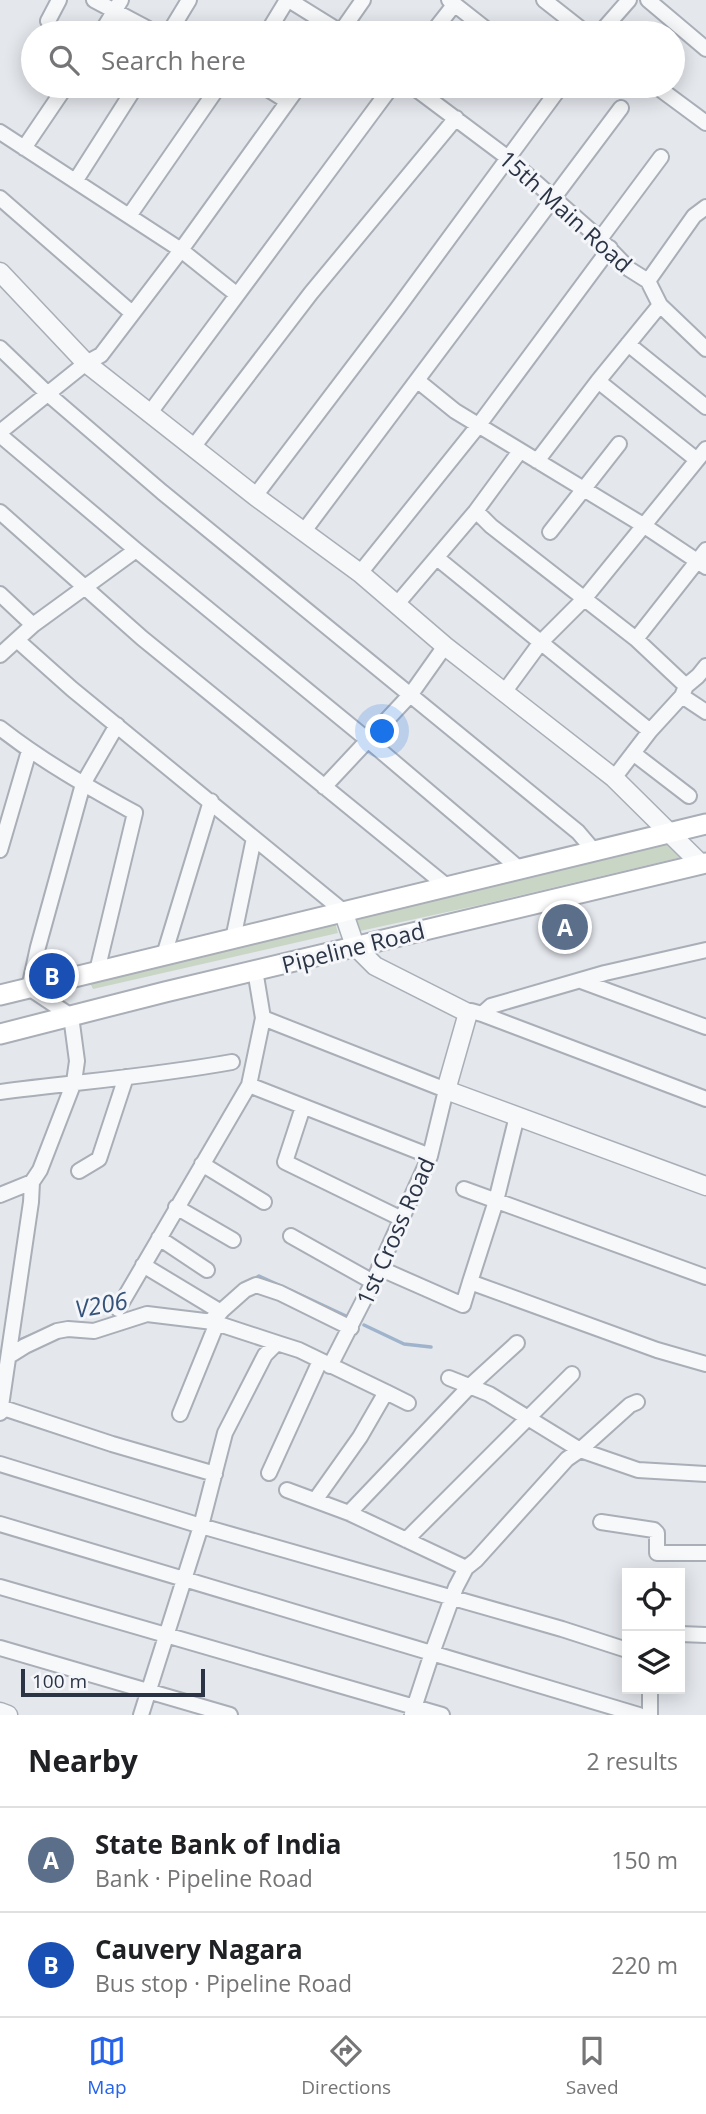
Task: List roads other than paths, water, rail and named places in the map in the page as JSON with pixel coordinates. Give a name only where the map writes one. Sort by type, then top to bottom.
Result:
[{"type":"main road","name":"Pipeline Road","points":[[0,995],[706,824]]},
{"type":"main road","name":"Pipeline Road","points":[[0,1034],[255,970],[704,864]]},
{"type":"street","points":[[48,21],[59,0]]},
{"type":"street","points":[[94,0],[118,6],[139,21]]},
{"type":"street","points":[[176,21],[189,0]]},
{"type":"street","points":[[275,21],[288,0],[322,21]]},
{"type":"street","points":[[349,21],[363,0]]},
{"type":"street","points":[[544,0],[571,21]]},
{"type":"street","points":[[611,21],[629,0]]},
{"type":"street","points":[[648,0],[673,21]]},
{"type":"street","points":[[440,21],[452,2],[476,21]]},
{"type":"street","points":[[109,21],[118,6]]},
{"type":"street","points":[[685,31],[706,49]]},
{"type":"street","points":[[24,148],[58,98]]},
{"type":"street","points":[[76,180],[128,98]]},
{"type":"street","points":[[129,216],[211,98]]},
{"type":"street","points":[[282,98],[287,101]]},
{"type":"street","points":[[289,98],[181,250],[101,355],[86,363],[0,434],[521,870]]},
{"type":"street","points":[[149,414],[383,98]]},
{"type":"street","name":"15th Main Road","points":[[428,98],[508,158],[605,244],[629,269],[648,281],[660,306],[706,349]]},
{"type":"street","points":[[255,496],[397,309],[551,98]]},
{"type":"street","points":[[672,98],[706,123]]},
{"type":"street","points":[[304,531],[621,108]]},
{"type":"street","points":[[194,446],[311,293],[456,118]]},
{"type":"street","points":[[0,132],[181,250],[236,294]]},
{"type":"street","points":[[360,573],[478,426],[605,244],[661,157]]},
{"type":"street","points":[[0,198],[132,313]]},
{"type":"street","points":[[648,281],[694,216],[706,207]]},
{"type":"street","points":[[0,272],[86,363],[255,496],[360,573],[444,646],[614,778],[704,864]]},
{"type":"street","points":[[537,461],[660,306]]},
{"type":"street","points":[[628,344],[706,407]]},
{"type":"street","points":[[0,348],[48,394],[250,565],[578,832],[595,852]]},
{"type":"street","points":[[418,381],[478,426],[703,559],[636,639]]},
{"type":"street","points":[[505,691],[541,642],[584,599],[701,454],[598,381]]},
{"type":"street","points":[[550,532],[619,444]]},
{"type":"street","points":[[397,604],[476,511],[520,451]]},
{"type":"street","points":[[476,511],[636,639],[706,712]]},
{"type":"street","points":[[0,512],[142,638],[449,888]]},
{"type":"street","points":[[0,655],[33,625],[136,550]]},
{"type":"street","points":[[437,558],[650,731]]},
{"type":"street","points":[[0,594],[33,625]]},
{"type":"street","points":[[17,640],[72,689],[343,911],[355,946],[375,966],[475,1014],[706,1098]]},
{"type":"street","points":[[324,787],[411,694],[444,646]]},
{"type":"street","points":[[614,778],[706,666]]},
{"type":"street","points":[[117,725],[83,784],[41,933],[29,988],[71,1016],[77,1061],[74,1082],[40,1170],[32,1182],[11,1347],[0,1409],[215,1474]]},
{"type":"street","points":[[0,728],[29,751],[135,813],[97,971]]},
{"type":"street","points":[[0,850],[29,751]]},
{"type":"street","points":[[633,753],[689,796]]},
{"type":"street","points":[[164,955],[211,802]]},
{"type":"street","points":[[233,939],[254,838]]},
{"type":"street","points":[[475,1014],[491,1006],[605,973],[706,950]]},
{"type":"street","points":[[118,1309],[249,1085],[263,1018],[255,970]]},
{"type":"street","points":[[581,981],[706,1027]]},
{"type":"street","name":"1st Cross Road","points":[[269,1473],[325,1364],[351,1328],[402,1219],[430,1156],[446,1090],[475,1014]]},
{"type":"street","points":[[263,1018],[446,1090],[706,1186]]},
{"type":"street","points":[[0,1092],[179,1072],[232,1062]]},
{"type":"street","points":[[79,1171],[99,1159],[126,1077]]},
{"type":"street","points":[[249,1085],[430,1156]]},
{"type":"street","points":[[303,1107],[285,1162],[402,1219]]},
{"type":"street","points":[[379,1268],[463,1305],[496,1201],[517,1116]]},
{"type":"street","points":[[202,1164],[264,1202]]},
{"type":"street","points":[[0,1195],[32,1182]]},
{"type":"street","points":[[464,1188],[706,1277]]},
{"type":"street","points":[[176,1208],[233,1240]]},
{"type":"street","points":[[291,1236],[373,1282]]},
{"type":"street","points":[[159,1238],[206,1270]]},
{"type":"street","points":[[144,1265],[215,1319],[299,1350],[408,1403]]},
{"type":"street","points":[[471,1282],[657,1350],[706,1364]]},
{"type":"street","points":[[180,1414],[215,1319],[245,1290],[256,1285],[280,1293],[351,1328]]},
{"type":"street","points":[[11,1347],[25,1346],[57,1331],[94,1331],[147,1314],[215,1319]]},
{"type":"street","points":[[141,1715],[201,1526],[225,1433],[265,1355],[277,1343]]},
{"type":"street","points":[[349,1513],[470,1386],[517,1343]]},
{"type":"street","points":[[406,1540],[572,1374]]},
{"type":"street","points":[[449,1378],[489,1394],[580,1450],[638,1470],[706,1474]]},
{"type":"street","points":[[316,1499],[360,1437],[386,1392]]},
{"type":"street","points":[[413,1711],[452,1597],[467,1568],[567,1459],[637,1402]]},
{"type":"street","points":[[0,1464],[201,1526],[622,1648]]},
{"type":"street","points":[[287,1490],[349,1513],[467,1568]]},
{"type":"street","points":[[601,1522],[654,1530],[657,1533],[657,1553],[706,1553]]},
{"type":"street","points":[[0,1524],[639,1715]]},
{"type":"street","points":[[0,1587],[413,1711],[442,1715]]},
{"type":"street","points":[[685,1634],[706,1635]]},
{"type":"street","points":[[0,1648],[230,1715]]},
{"type":"street","points":[[650,1694],[650,1715]]},
{"type":"street","points":[[0,1712],[8,1715]]},
{"type":"waterway","name":"V206","points":[[253,1280],[259,1276],[283,1287]]},
{"type":"waterway","name":"V206","points":[[290,1290],[346,1316]]},
{"type":"waterway","name":"V206","points":[[364,1325],[404,1344],[431,1347]]},
{"type":"waterway","name":"V206","points":[[15,1342],[34,1334]]},
{"type":"place","name":"State Bank of India","points":[[565,927]]},
{"type":"place","name":"Cauvery Nagara","points":[[52,976]]}]
